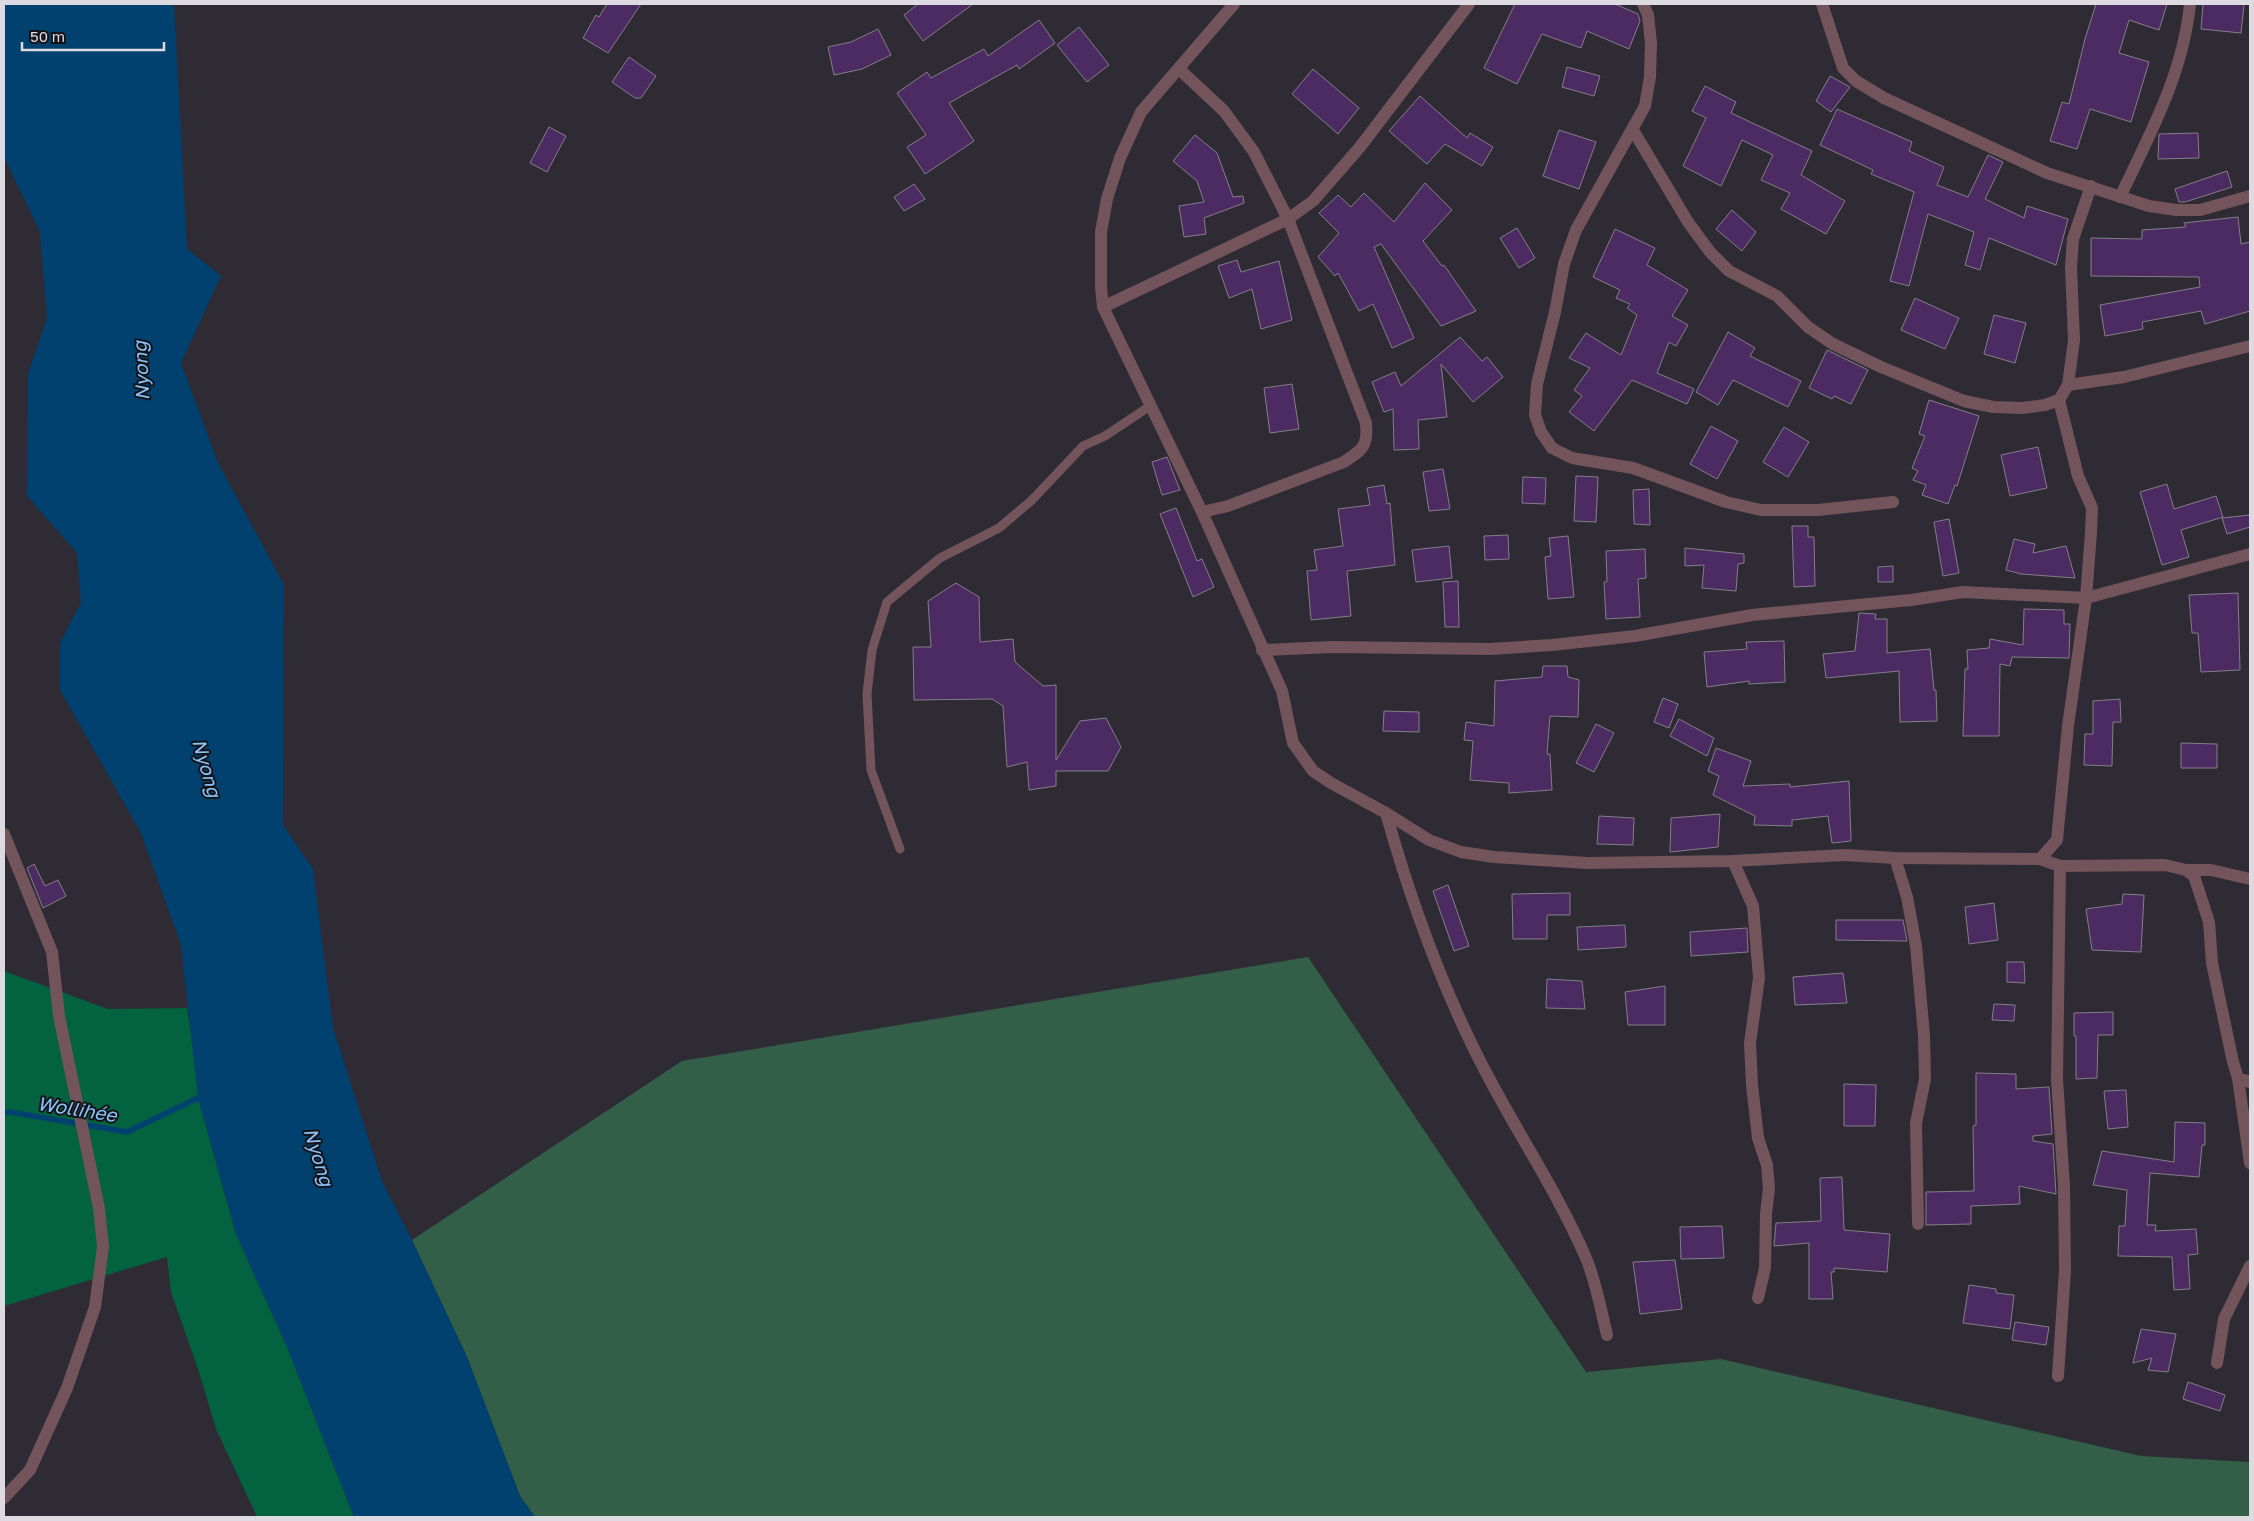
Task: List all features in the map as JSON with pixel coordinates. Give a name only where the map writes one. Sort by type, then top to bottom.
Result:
[{"type":"street","points":[[1234,4],[1141,112],[1120,158],[1107,199],[1101,232],[1103,307],[1202,512],[1262,650],[1282,691],[1293,743],[1312,771],[1430,840],[1461,852],[1494,857],[1588,863],[1733,861],[1845,855],[1895,858],[2040,860],[2060,866],[2165,865],[2186,870],[2211,870],[2250,878]]},
{"type":"street","points":[[1103,307],[1288,219],[1313,201],[1354,154],[1469,4]]},
{"type":"street","points":[[1643,4],[1648,15],[1651,43],[1650,77],[1644,106],[1633,130],[1576,230],[1564,264],[1555,312],[1537,384],[1535,415],[1541,432],[1552,448],[1572,458],[1633,468],[1726,502],[1761,510],[1818,510],[1894,502]]},
{"type":"street","points":[[1822,4],[1844,68],[1856,81],[1884,98],[2047,173],[2149,206],[2176,210],[2200,210],[2250,196]]},
{"type":"street","points":[[2120,197],[2157,122],[2173,78],[2187,33],[2190,4]]},
{"type":"street","points":[[1179,69],[1224,111],[1254,152],[1288,219],[1366,424],[1367,440],[1358,452],[1344,462],[1228,506],[1202,512]]},
{"type":"street","points":[[1633,130],[1688,222],[1710,252],[1729,271],[1777,296],[1808,327],[1833,344],[1881,367],[1964,401],[1994,406],[2022,408],[2045,404],[2059,400],[2068,385],[2074,340],[2070,267],[2073,239],[2091,186]]},
{"type":"street","points":[[2068,385],[2124,377],[2250,346]]},
{"type":"street","points":[[2040,860],[2058,840],[2068,726],[2086,598],[2092,508],[2078,476],[2059,400]]},
{"type":"street","points":[[1262,650],[1332,647],[1490,649],[1552,645],[1635,636],[1752,615],[1911,600],[1963,592],[2086,598],[2250,554]]},
{"type":"street","points":[[1386,813],[1402,869],[1427,943],[1475,1051],[1567,1218],[1587,1260],[1608,1335]]},
{"type":"street","points":[[4,834],[52,952],[59,1016],[99,1208],[103,1247],[95,1307],[66,1388],[30,1470],[4,1498]]},
{"type":"street","points":[[1895,858],[1907,897],[1916,946],[1924,1035],[1925,1079],[1916,1122],[1918,1224]]},
{"type":"street","points":[[1733,861],[1754,906],[1759,978],[1750,1042],[1758,1138],[1767,1165],[1769,1188],[1766,1214],[1765,1268],[1758,1298]]},
{"type":"street","points":[[2058,1376],[2065,1270],[2064,1186],[2057,1079],[2060,866]]},
{"type":"street","points":[[2186,870],[2194,876],[2209,922],[2212,963],[2227,1038],[2244,1080],[2250,1163]]},
{"type":"street","points":[[2217,1363],[2224,1319],[2250,1266]]},
{"type":"lane","points":[[900,849],[871,770],[867,694],[872,650],[887,602],[940,558],[1000,528],[1032,500],[1083,446],[1105,436],[1150,406]]},
{"type":"green space","points":[[1308,957],[1586,1372],[1721,1359],[2141,1456],[2250,1462],[2250,1517],[535,1517],[520,1496],[467,1357],[412,1240],[682,1061]]},
{"type":"green space","points":[[4,971],[108,1009],[187,1008],[196,1067],[198,1098],[236,1234],[287,1347],[354,1517],[257,1517],[216,1429],[199,1372],[171,1292],[167,1257],[4,1306]]},
{"type":"water","name":"Nyong","points":[[4,4],[174,4],[187,249],[221,276],[181,363],[218,463],[284,585],[283,825],[313,869],[333,1028],[382,1181],[467,1357],[520,1496],[535,1517],[354,1517],[287,1347],[236,1234],[198,1098],[181,945],[141,833],[60,690],[60,643],[81,603],[77,553],[27,496],[28,374],[47,318],[40,232],[4,157]]},
{"type":"building","points":[[607,4],[641,4],[608,53],[583,38],[596,15],[599,17]]},
{"type":"building","points":[[918,4],[973,4],[923,41],[904,15]]},
{"type":"building","points":[[1515,4],[1615,4],[1638,14],[1640,21],[1629,49],[1587,31],[1581,48],[1542,34],[1517,84],[1484,68]]},
{"type":"building","points":[[2096,4],[2167,4],[2159,30],[2129,20],[2119,53],[2149,62],[2131,122],[2090,109],[2077,149],[2050,141],[2062,102],[2069,104]]},
{"type":"building","points":[[2203,4],[2244,4],[2241,33],[2201,29]]},
{"type":"building","points":[[1039,20],[1055,43],[1019,69],[1017,65],[949,103],[974,141],[925,174],[907,147],[926,135],[897,93],[927,72],[931,78],[984,49],[988,56]]},
{"type":"building","points":[[1079,27],[1109,65],[1087,82],[1057,45]]},
{"type":"building","points":[[878,29],[891,55],[862,69],[834,75],[828,47],[851,42]]},
{"type":"building","points":[[629,57],[656,76],[641,98],[635,98],[612,82]]},
{"type":"building","points":[[1567,67],[1600,76],[1594,96],[1562,87]]},
{"type":"building","points":[[1313,69],[1359,108],[1338,134],[1292,94]]},
{"type":"building","points":[[1830,76],[1850,87],[1831,112],[1816,101]]},
{"type":"building","points":[[1705,86],[1736,102],[1731,113],[1812,151],[1801,175],[1845,201],[1826,234],[1781,209],[1790,193],[1761,180],[1773,155],[1742,140],[1721,186],[1683,166],[1706,118],[1692,111]]},
{"type":"building","points":[[1420,96],[1467,138],[1470,133],[1493,147],[1482,166],[1445,144],[1427,164],[1389,131]]},
{"type":"building","points":[[1837,109],[1912,142],[1909,151],[1944,167],[1937,185],[1968,197],[1988,155],[2003,162],[1985,199],[2024,218],[2027,206],[2068,219],[2056,265],[1989,238],[1980,270],[1965,265],[1974,232],[1928,214],[1909,286],[1890,281],[1914,192],[1871,174],[1873,170],[1820,145]]},
{"type":"building","points":[[549,127],[566,136],[547,172],[530,163]]},
{"type":"building","points":[[1559,130],[1596,142],[1579,189],[1543,176]]},
{"type":"building","points":[[2198,133],[2199,158],[2158,159],[2159,134]]},
{"type":"building","points":[[1195,135],[1217,153],[1233,197],[1243,196],[1244,203],[1204,218],[1206,234],[1184,237],[1179,206],[1204,202],[1197,181],[1173,161]]},
{"type":"building","points":[[2227,171],[2232,187],[2185,202],[2179,202],[2175,189]]},
{"type":"building","points":[[1425,183],[1452,210],[1423,241],[1442,266],[1444,265],[1476,311],[1441,326],[1381,244],[1374,247],[1414,338],[1392,348],[1373,304],[1359,311],[1338,273],[1335,276],[1318,257],[1339,233],[1319,213],[1338,195],[1351,207],[1364,193],[1394,222]]},
{"type":"building","points":[[914,184],[925,199],[904,211],[894,197]]},
{"type":"building","points":[[1732,210],[1756,232],[1742,251],[1716,229]]},
{"type":"building","points":[[2238,217],[2241,244],[2250,242],[2250,311],[2205,324],[2201,311],[2142,322],[2143,329],[2105,336],[2100,305],[2200,287],[2199,277],[2091,276],[2091,238],[2142,239],[2142,230],[2186,227],[2184,223]]},
{"type":"building","points":[[1517,228],[1535,258],[1519,268],[1500,238]]},
{"type":"building","points":[[1615,229],[1655,248],[1647,265],[1688,290],[1672,316],[1688,325],[1676,346],[1669,342],[1657,373],[1694,389],[1687,404],[1632,380],[1594,431],[1569,412],[1582,396],[1574,390],[1590,368],[1569,358],[1586,333],[1621,355],[1637,315],[1627,308],[1630,304],[1616,298],[1620,290],[1593,277]]},
{"type":"building","points":[[1237,260],[1241,272],[1279,261],[1292,320],[1261,329],[1252,289],[1229,298],[1218,266]]},
{"type":"building","points":[[1915,298],[1959,318],[1945,349],[1901,330]]},
{"type":"building","points":[[1994,315],[2026,323],[2015,363],[1984,354]]},
{"type":"building","points":[[1728,332],[1755,348],[1750,356],[1801,381],[1788,407],[1733,380],[1718,405],[1696,392]]},
{"type":"building","points":[[1460,337],[1482,361],[1487,357],[1503,377],[1473,402],[1441,364],[1447,417],[1418,420],[1419,449],[1394,450],[1393,409],[1384,412],[1372,382],[1395,372],[1401,386]]},
{"type":"building","points":[[1827,350],[1868,370],[1851,404],[1834,396],[1832,399],[1809,388]]},
{"type":"building","points":[[1292,384],[1299,429],[1270,433],[1264,388]]},
{"type":"building","points":[[1929,400],[1979,416],[1957,486],[1955,485],[1948,504],[1922,495],[1926,485],[1913,480],[1918,471],[1912,468],[1925,436],[1919,434]]},
{"type":"building","points":[[1711,426],[1738,441],[1717,479],[1690,464]]},
{"type":"building","points":[[1784,427],[1809,442],[1788,477],[1763,462]]},
{"type":"building","points":[[2038,447],[2047,488],[2010,496],[2001,455]]},
{"type":"building","points":[[1167,457],[1180,490],[1162,495],[1152,462]]},
{"type":"building","points":[[1443,469],[1450,509],[1429,511],[1423,472]]},
{"type":"building","points":[[1576,476],[1598,477],[1596,522],[1574,521]]},
{"type":"building","points":[[1523,477],[1546,478],[1545,504],[1522,503]]},
{"type":"building","points":[[2167,484],[2174,509],[2216,496],[2223,517],[2181,530],[2189,557],[2162,565],[2140,492]]},
{"type":"building","points":[[1384,485],[1387,504],[1390,503],[1395,565],[1347,571],[1351,616],[1311,620],[1307,571],[1317,570],[1314,550],[1343,546],[1338,509],[1370,505],[1367,488]]},
{"type":"building","points":[[1649,489],[1650,525],[1634,524],[1633,490]]},
{"type":"building","points":[[1176,508],[1197,561],[1202,559],[1214,587],[1193,597],[1160,514]]},
{"type":"building","points":[[2250,515],[2250,527],[2227,534],[2222,518]]},
{"type":"building","points":[[1949,519],[1959,573],[1943,576],[1934,522]]},
{"type":"building","points":[[1792,526],[1808,526],[1808,537],[1814,537],[1815,586],[1794,587]]},
{"type":"building","points":[[1508,535],[1509,559],[1485,560],[1484,536]]},
{"type":"building","points":[[1568,536],[1574,597],[1548,599],[1545,557],[1551,556],[1549,538]]},
{"type":"building","points":[[2014,539],[2035,544],[2033,553],[2066,546],[2075,578],[2021,574],[2006,570]]},
{"type":"building","points":[[1449,546],[1452,578],[1416,582],[1412,550]]},
{"type":"building","points":[[1685,548],[1744,554],[1744,563],[1738,564],[1736,591],[1702,588],[1704,565],[1685,566]]},
{"type":"building","points":[[1645,549],[1646,578],[1638,579],[1640,617],[1606,619],[1604,582],[1607,582],[1606,551]]},
{"type":"building","points":[[1893,566],[1893,582],[1878,582],[1878,567]]},
{"type":"building","points":[[1458,581],[1459,627],[1445,627],[1443,582]]},
{"type":"building","points":[[956,583],[979,597],[980,642],[1013,639],[1015,662],[1043,686],[1056,685],[1056,760],[1080,721],[1106,718],[1121,747],[1108,771],[1056,771],[1056,786],[1029,790],[1027,762],[1007,767],[1003,706],[992,699],[914,700],[913,647],[931,647],[928,601]]},
{"type":"building","points":[[2238,593],[2240,670],[2201,672],[2198,633],[2192,633],[2189,595]]},
{"type":"building","points":[[2024,609],[2064,610],[2064,624],[2070,624],[2069,658],[2012,657],[2010,666],[2000,664],[1999,736],[1963,736],[1965,669],[1968,669],[1967,650],[1989,648],[1990,639],[2023,645]]},
{"type":"building","points":[[1859,613],[1876,614],[1875,619],[1887,619],[1887,653],[1930,649],[1934,690],[1936,690],[1937,721],[1900,722],[1899,671],[1826,678],[1823,654],[1855,651]]},
{"type":"building","points":[[1784,641],[1785,682],[1749,684],[1749,681],[1707,687],[1704,652],[1747,649],[1746,642]]},
{"type":"building","points":[[1543,666],[1567,666],[1568,677],[1579,680],[1578,717],[1550,716],[1547,754],[1550,754],[1552,790],[1509,793],[1509,783],[1470,780],[1473,741],[1464,740],[1466,722],[1494,726],[1495,681],[1542,677]]},
{"type":"building","points":[[1663,698],[1678,704],[1669,728],[1654,722]]},
{"type":"building","points":[[2120,699],[2121,722],[2113,722],[2112,766],[2084,765],[2085,734],[2093,734],[2093,701]]},
{"type":"building","points":[[1384,711],[1419,712],[1419,732],[1383,731]]},
{"type":"building","points":[[1679,719],[1714,738],[1707,756],[1670,736]]},
{"type":"building","points":[[1596,724],[1614,733],[1594,772],[1576,763]]},
{"type":"building","points":[[2181,743],[2217,744],[2217,768],[2181,768]]},
{"type":"building","points":[[1716,748],[1751,761],[1743,786],[1790,784],[1790,787],[1849,781],[1851,841],[1832,843],[1828,816],[1792,820],[1792,826],[1754,825],[1755,816],[1713,795],[1719,776],[1708,771]]},
{"type":"building","points":[[1720,814],[1718,847],[1670,852],[1671,818]]},
{"type":"building","points":[[1599,816],[1634,818],[1633,845],[1597,844]]},
{"type":"building","points":[[34,864],[45,886],[58,880],[66,896],[43,908],[27,868]]},
{"type":"building","points":[[1448,885],[1469,946],[1454,951],[1433,891]]},
{"type":"building","points":[[1570,893],[1570,915],[1547,915],[1547,939],[1513,939],[1512,894]]},
{"type":"building","points":[[2123,894],[2144,895],[2141,952],[2092,950],[2086,909],[2122,904]]},
{"type":"building","points":[[1994,903],[1998,940],[1969,944],[1965,907]]},
{"type":"building","points":[[1836,920],[1903,920],[1907,941],[1836,940]]},
{"type":"building","points":[[1625,925],[1626,947],[1578,950],[1577,927]]},
{"type":"building","points":[[1747,928],[1748,952],[1691,956],[1690,932]]},
{"type":"building","points":[[2007,962],[2024,962],[2025,983],[2007,982]]},
{"type":"building","points":[[1843,973],[1847,1003],[1795,1005],[1793,977]]},
{"type":"building","points":[[1547,979],[1582,981],[1585,1009],[1546,1008]]},
{"type":"building","points":[[1665,986],[1665,1025],[1628,1025],[1625,992]]},
{"type":"building","points":[[1994,1004],[2015,1005],[2014,1021],[1992,1020]]},
{"type":"building","points":[[2113,1012],[2113,1035],[2098,1035],[2097,1078],[2076,1079],[2074,1013]]},
{"type":"building","points":[[1976,1073],[2016,1074],[2016,1089],[2049,1087],[2052,1134],[2033,1136],[2033,1141],[2053,1144],[2056,1194],[2019,1186],[2020,1204],[1971,1206],[1971,1224],[1926,1225],[1926,1192],[1974,1191],[1973,1126],[1976,1125]]},
{"type":"building","points":[[1844,1084],[1876,1085],[1875,1126],[1844,1126]]},
{"type":"building","points":[[2126,1090],[2128,1127],[2108,1129],[2104,1091]]},
{"type":"building","points":[[2175,1122],[2205,1123],[2205,1145],[2202,1145],[2199,1177],[2150,1173],[2147,1225],[2156,1225],[2155,1231],[2196,1229],[2198,1254],[2188,1255],[2190,1289],[2174,1290],[2172,1257],[2118,1256],[2119,1226],[2125,1226],[2127,1190],[2093,1185],[2102,1151],[2174,1162]]},
{"type":"building","points":[[1842,1177],[1844,1230],[1890,1234],[1887,1272],[1834,1268],[1834,1272],[1831,1272],[1833,1299],[1809,1299],[1809,1243],[1774,1246],[1776,1223],[1821,1221],[1820,1178]]},
{"type":"building","points":[[1722,1226],[1724,1258],[1681,1259],[1680,1227]]},
{"type":"building","points":[[1675,1260],[1682,1309],[1640,1314],[1633,1262]]},
{"type":"building","points":[[1969,1285],[1996,1289],[1996,1293],[2014,1295],[2010,1329],[1963,1323]]},
{"type":"building","points":[[2015,1322],[2049,1327],[2046,1345],[2012,1340]]},
{"type":"building","points":[[2141,1329],[2176,1334],[2168,1372],[2148,1370],[2152,1358],[2133,1363]]},
{"type":"building","points":[[2188,1382],[2225,1395],[2220,1411],[2183,1399]]},
{"type":"waterway","name":"Wollihée","points":[[4,1113],[10,1112],[127,1132],[198,1098]]}]
